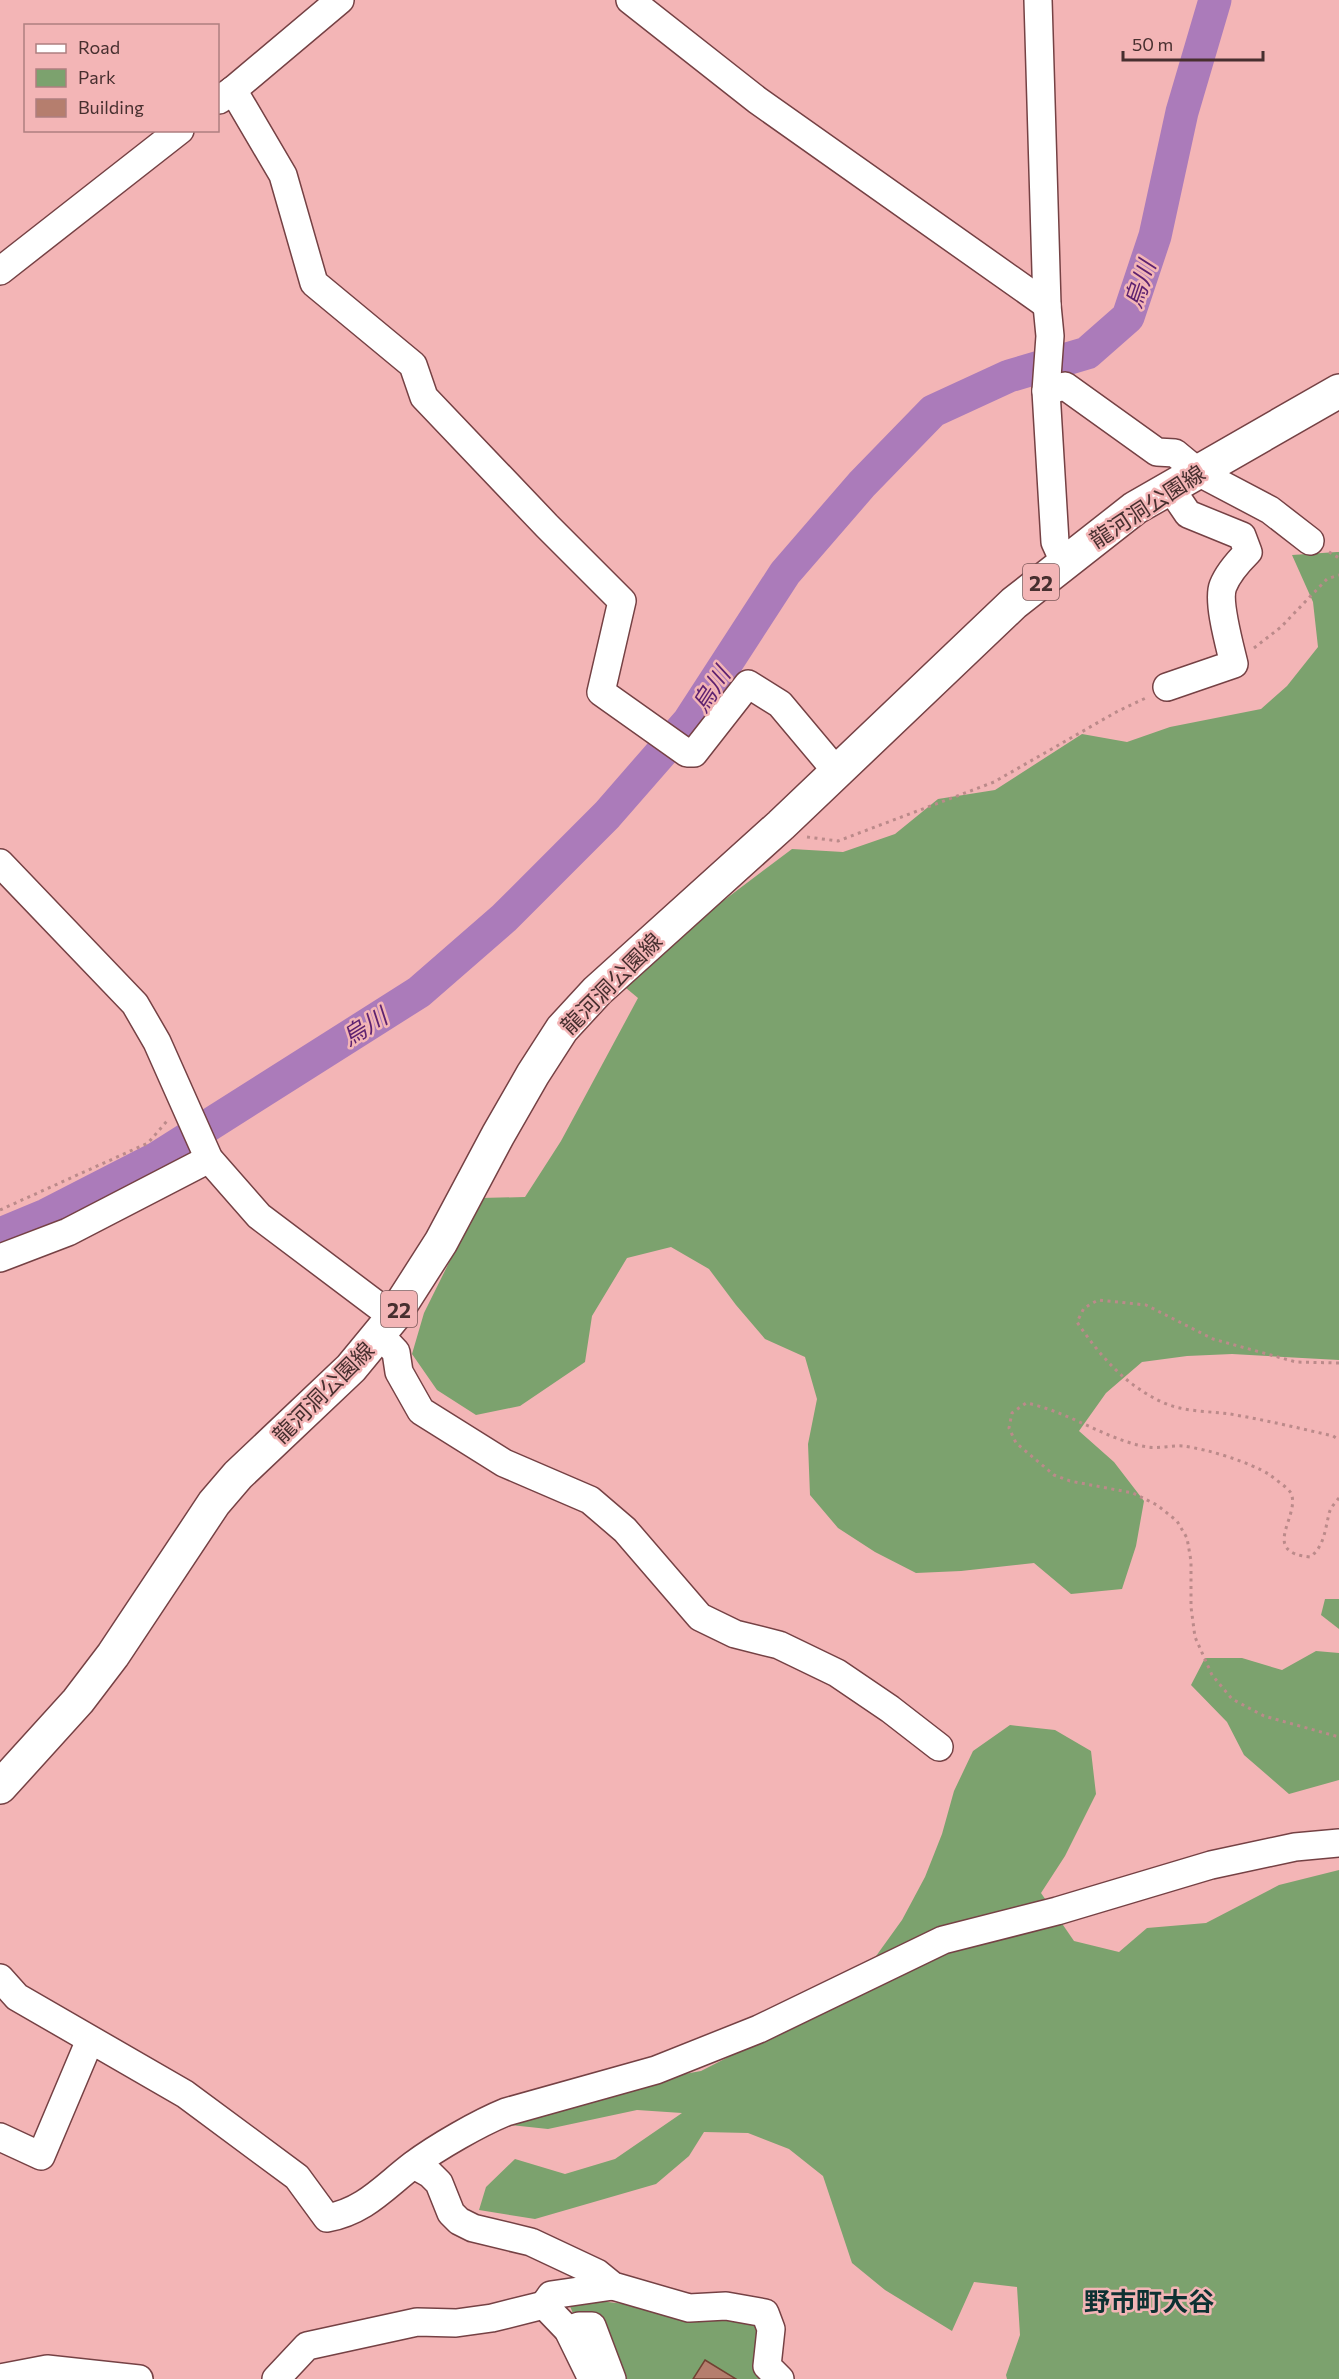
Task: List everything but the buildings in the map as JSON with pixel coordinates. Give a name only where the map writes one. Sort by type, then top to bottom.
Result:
[{"type":"main road","name":"龍河洞公園線","points":[[0,1787],[78,1701],[113,1655],[187,1541],[220,1496],[238,1475],[351,1368],[387,1326],[441,1242],[498,1135],[562,1029],[597,991],[781,825],[1014,603],[1135,508],[1339,391]]},
{"type":"street","points":[[340,0],[225,95],[283,175],[314,283],[413,365],[424,397],[622,601],[601,692],[687,753],[694,753],[748,684],[780,704],[837,772]]},
{"type":"street","points":[[630,0],[757,100],[1047,305]]},
{"type":"street","points":[[1038,0],[1047,305],[1050,336],[1046,391],[1055,542],[1065,564]]},
{"type":"street","points":[[0,271],[177,132]]},
{"type":"street","points":[[1046,391],[1065,386],[1157,452],[1175,453],[1198,471],[1270,510],[1310,541]]},
{"type":"street","points":[[1167,687],[1234,664],[1225,625],[1222,587],[1237,563],[1248,552],[1242,536],[1188,514],[1171,489]]},
{"type":"street","points":[[0,863],[135,1004],[157,1042],[207,1155],[260,1216],[387,1326],[396,1352],[399,1372],[421,1411],[504,1463],[590,1500],[625,1530],[700,1617],[735,1634],[779,1645],[837,1673],[890,1709],[939,1747]]},
{"type":"street","points":[[0,1258],[68,1232],[207,1155]]},
{"type":"street","points":[[3,1993],[17,1997],[185,2094],[297,2177],[327,2218],[341,2215],[369,2201],[414,2165],[488,2120],[506,2112],[656,2070],[759,2029],[943,1940],[1057,1911],[1211,1865],[1295,1847],[1339,1843]]},
{"type":"street","points":[[0,2137],[41,2156],[90,2040]]},
{"type":"street","points":[[414,2165],[430,2174],[439,2183],[451,2213],[459,2221],[473,2228],[531,2242],[597,2273],[613,2286],[689,2308],[726,2306],[765,2313],[771,2329],[767,2366],[780,2379]]},
{"type":"street","points":[[276,2379],[306,2346],[417,2322],[456,2324],[492,2318],[544,2305],[551,2295],[613,2286]]},
{"type":"street","points":[[544,2305],[568,2330],[592,2379]]},
{"type":"street","points":[[568,2330],[579,2326],[592,2326],[612,2379]]},
{"type":"street","points":[[0,2378],[47,2369],[139,2379]]},
{"type":"path","points":[[1234,664],[1281,627],[1327,579],[1339,575]]},
{"type":"path","points":[[781,825],[801,836],[838,841],[994,782],[1118,711],[1167,687]]},
{"type":"path","points":[[0,1210],[148,1143],[187,1107]]},
{"type":"path","points":[[1339,1363],[1296,1362],[1213,1339],[1146,1305],[1098,1300],[1084,1308],[1077,1322],[1097,1352],[1127,1382],[1164,1403],[1185,1409],[1286,1424],[1333,1436],[1339,1440]]},
{"type":"path","points":[[1339,1498],[1329,1512],[1328,1527],[1317,1552],[1310,1557],[1298,1556],[1288,1550],[1283,1535],[1293,1501],[1290,1491],[1268,1474],[1237,1459],[1184,1446],[1148,1447],[1104,1434],[1040,1406],[1026,1403],[1012,1413],[1010,1428],[1016,1443],[1054,1475],[1070,1481],[1133,1493],[1157,1505],[1177,1521],[1186,1538],[1191,1561],[1191,1606],[1195,1637],[1212,1675],[1232,1699],[1264,1716],[1339,1737]]},
{"type":"green space","points":[[1339,552],[1339,1360],[1232,1354],[1187,1356],[1142,1362],[1106,1393],[1079,1431],[1114,1462],[1144,1501],[1136,1546],[1122,1589],[1071,1594],[1034,1563],[961,1571],[916,1573],[875,1552],[838,1528],[810,1495],[808,1444],[817,1399],[805,1357],[765,1339],[709,1269],[671,1247],[627,1258],[592,1316],[585,1362],[520,1406],[476,1415],[437,1390],[412,1354],[424,1313],[481,1198],[525,1197],[561,1141],[638,998],[620,983],[658,945],[723,901],[792,849],[843,852],[895,834],[938,799],[995,790],[1082,734],[1127,742],[1170,727],[1261,709],[1287,686],[1318,647],[1313,602],[1292,555]]},
{"type":"green space","points":[[1325,1599],[1339,1599],[1339,1629],[1321,1615]]},
{"type":"green space","points":[[1316,1651],[1339,1653],[1339,1780],[1289,1794],[1244,1755],[1227,1722],[1191,1685],[1205,1658],[1242,1658],[1282,1670]]},
{"type":"green space","points":[[1010,1725],[1055,1730],[1091,1751],[1096,1794],[1065,1856],[1041,1893],[1074,1941],[1119,1952],[1147,1928],[1206,1923],[1279,1885],[1339,1870],[1339,2379],[1007,2379],[1006,2375],[1020,2335],[1017,2287],[974,2282],[952,2331],[885,2290],[852,2263],[823,2176],[789,2149],[748,2133],[704,2132],[689,2156],[656,2184],[535,2219],[479,2210],[486,2187],[515,2159],[565,2174],[615,2159],[682,2113],[637,2110],[548,2129],[483,2122],[589,2091],[701,2071],[750,2046],[866,1970],[902,1920],[925,1877],[942,1834],[954,1791],[973,1751]]},
{"type":"green space","points":[[566,2297],[625,2304],[699,2320],[742,2321],[756,2326],[764,2337],[773,2379],[601,2379]]},
{"type":"waterway","name":"烏川","points":[[0,1234],[46,1215],[157,1158],[419,992],[504,918],[607,815],[689,721],[785,573],[862,484],[933,411],[1009,376],[1087,353],[1128,317],[1155,236],[1182,112],[1215,0]]},
{"type":"district","name":"野市町大谷","points":[[1149,2300]]}]
